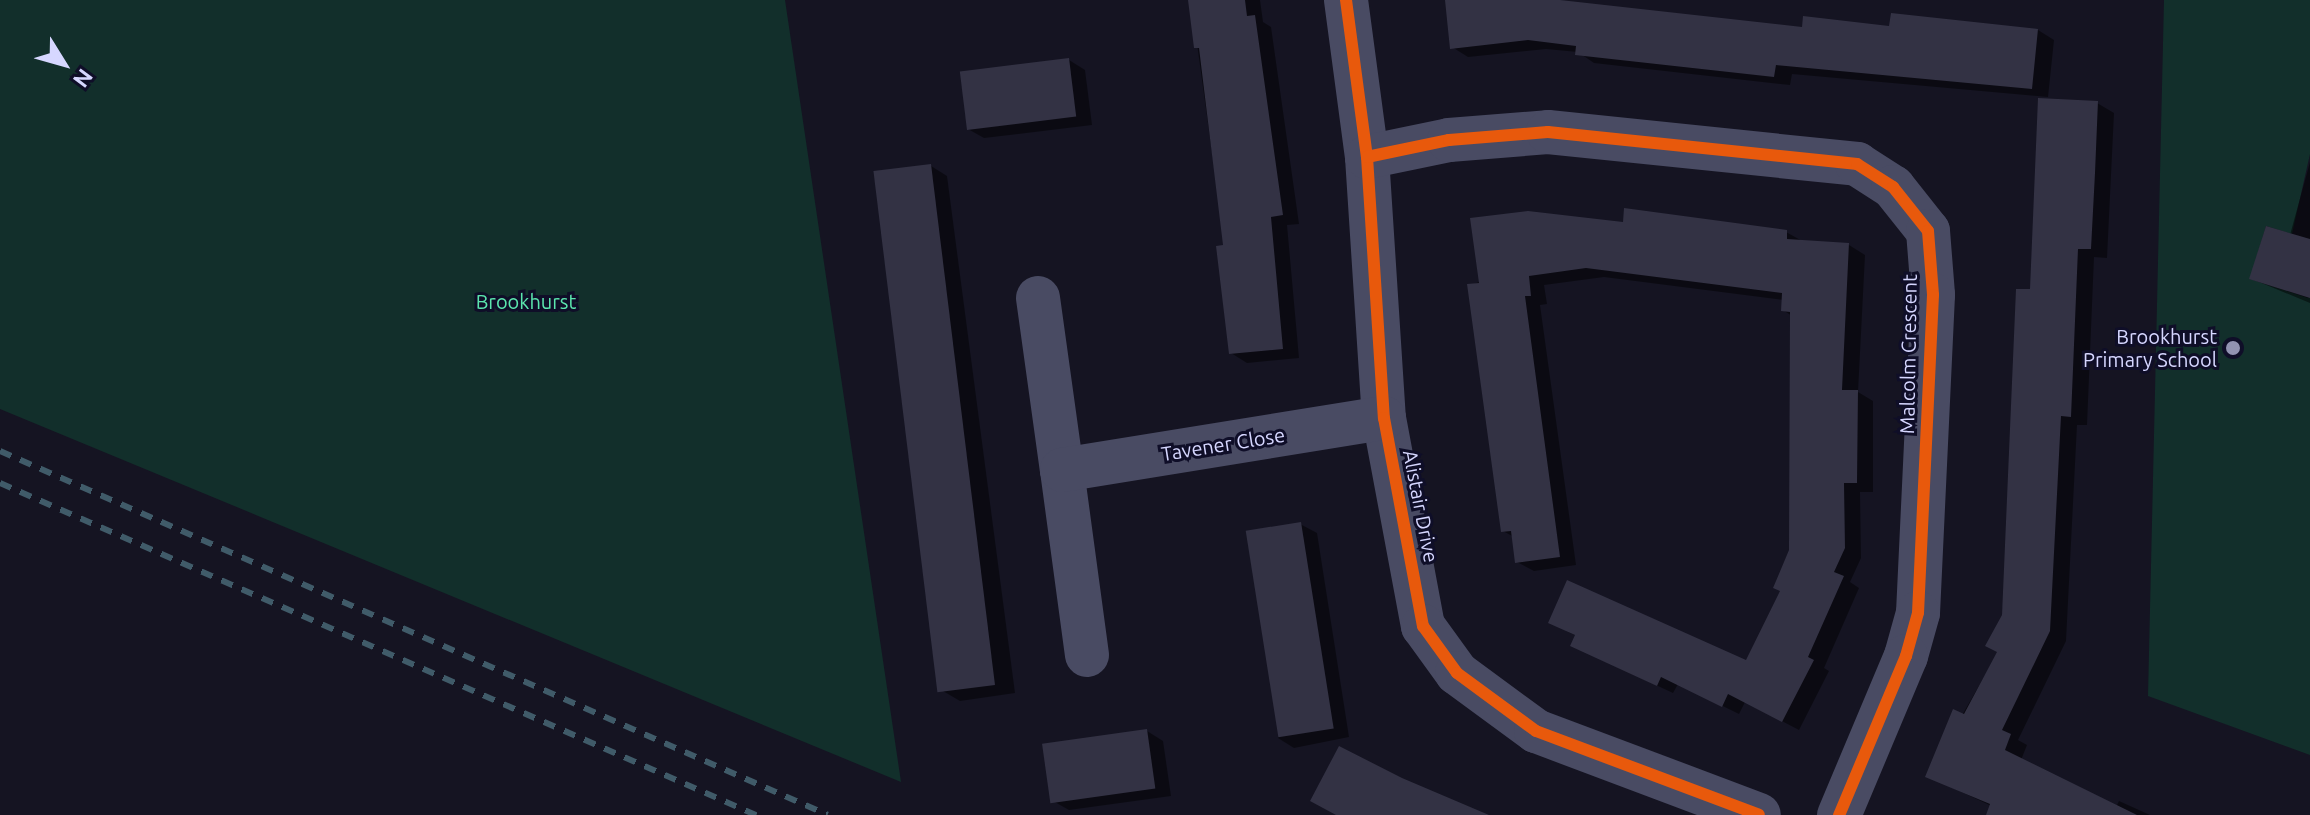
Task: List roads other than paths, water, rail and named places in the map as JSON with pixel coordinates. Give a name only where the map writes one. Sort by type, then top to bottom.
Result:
[{"type":"street","name":"Alistair Drive","points":[[1346,0],[1367,157],[1384,418],[1423,626],[1457,673],[1536,731],[1759,815]]},
{"type":"street","name":"Malcolm Crescent","points":[[1367,157],[1449,140],[1548,132],[1857,164],[1893,187],[1928,231],[1933,295],[1918,613],[1906,656],[1839,815]]},
{"type":"street","points":[[1038,298],[1087,655]]},
{"type":"street","name":"Tavener Close","points":[[1062,470],[1384,418]]},
{"type":"railway","points":[[0,451],[828,815]]},
{"type":"railway","points":[[0,483],[756,815]]},
{"type":"place","name":"Brookhurst Primary School","points":[[2233,348]]},
{"type":"park label","name":"Brookhurst","points":[[526,301]]}]
